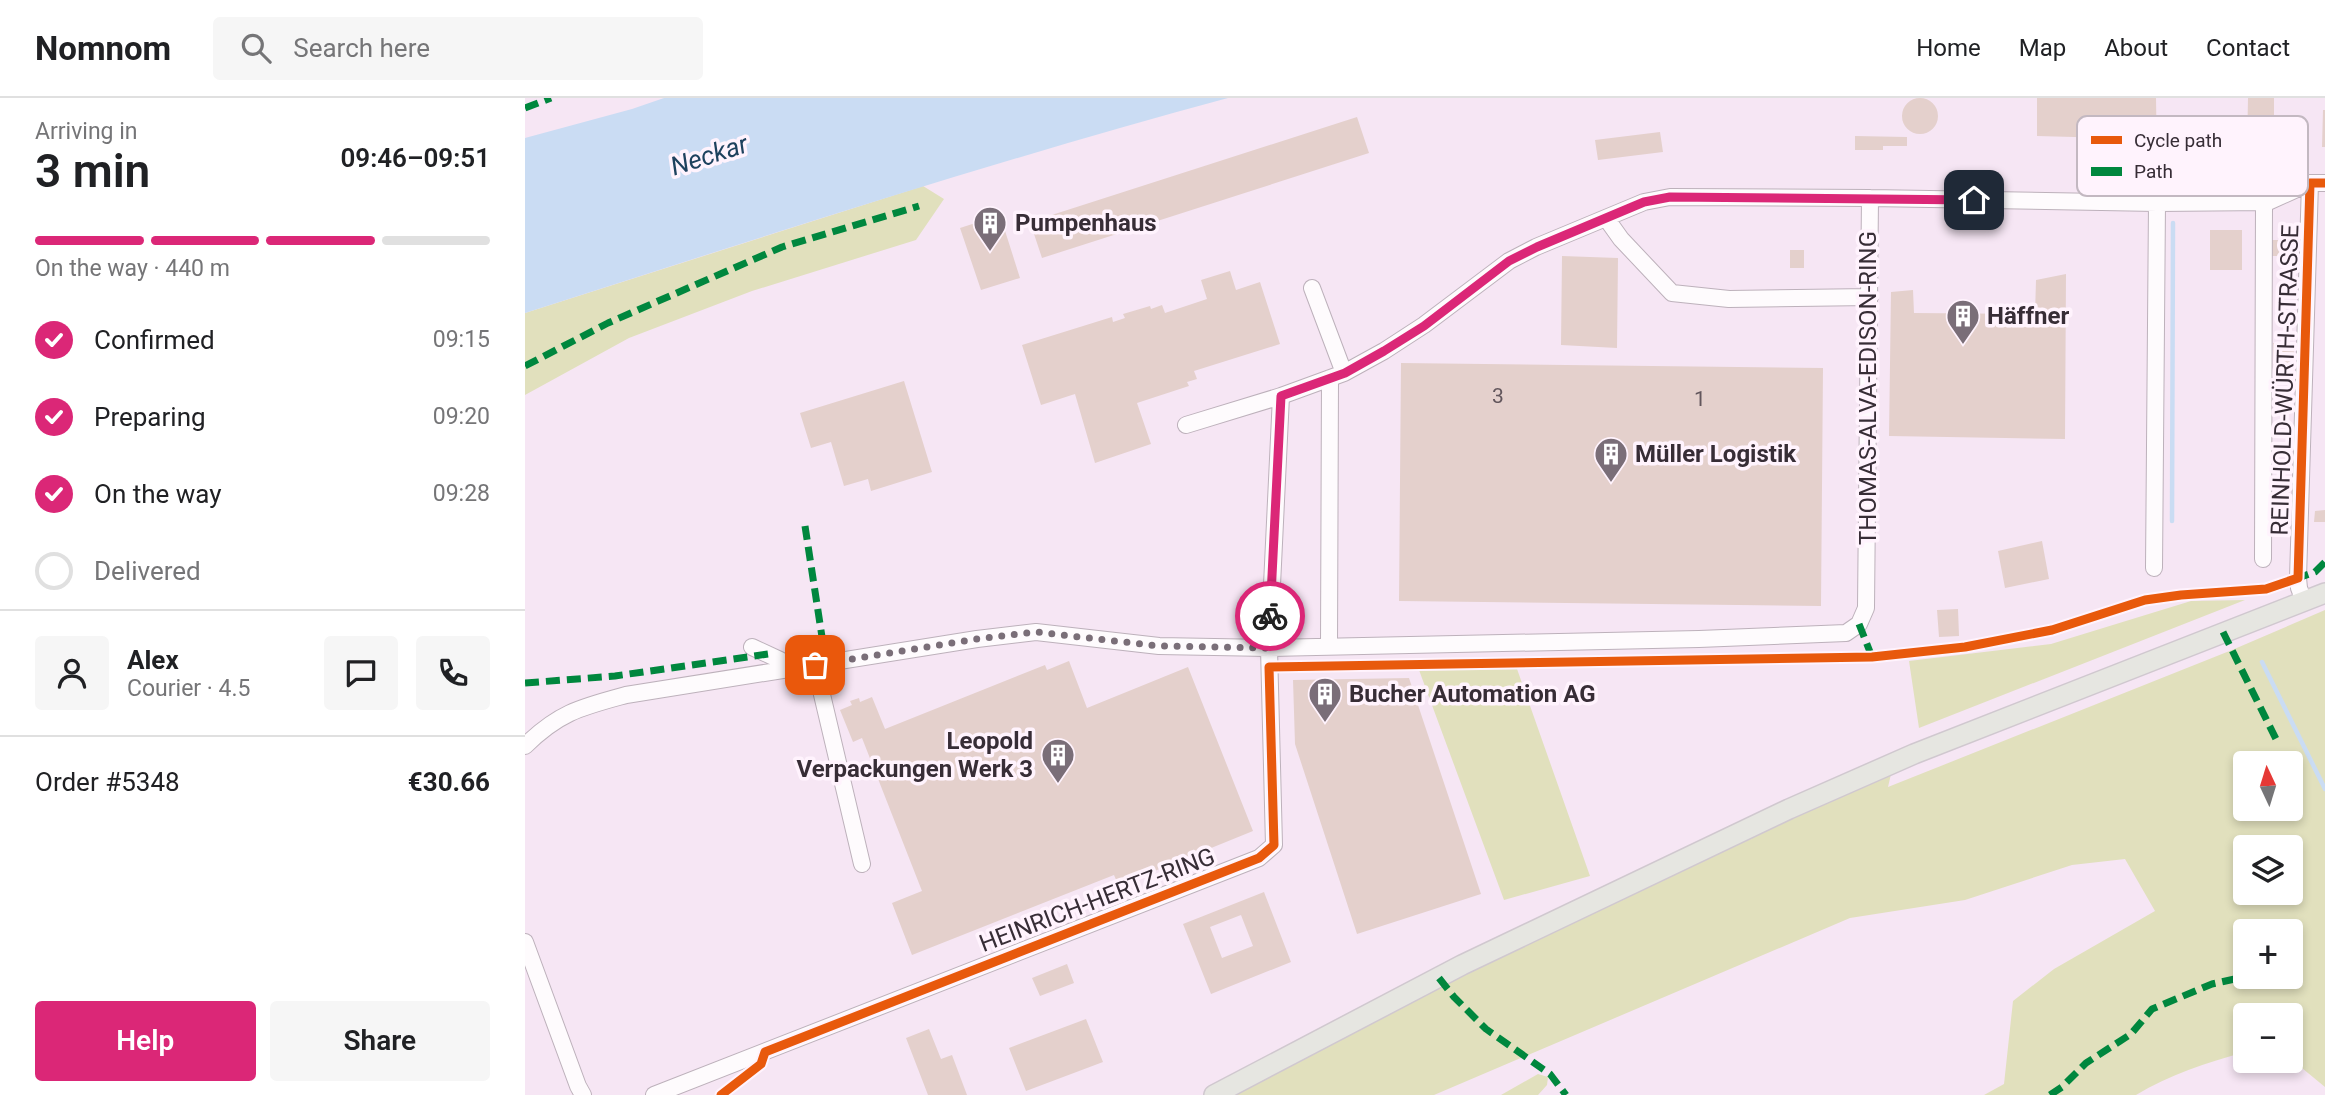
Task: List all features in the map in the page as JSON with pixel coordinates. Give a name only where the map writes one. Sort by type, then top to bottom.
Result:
[{"type":"main road","points":[[1215,1095],[1462,965],[1789,809],[1914,754],[2325,593]]},
{"type":"street","name":"REINHOLD-WÜRTH-STRASSE","points":[[2304,601],[2298,578],[2318,183]]},
{"type":"street","points":[[1870,198],[2157,203],[2265,202],[2282,196]]},
{"type":"street","name":"THOMAS-ALVA-EDISON-RING","points":[[1186,425],[1281,396],[1337,375],[1384,351],[1424,326],[1509,261],[1644,202],[1670,197],[1870,198],[1866,608],[1859,624],[1846,633],[1699,639],[1269,648]]},
{"type":"street","points":[[2263,559],[2265,202]]},
{"type":"street","points":[[2154,568],[2157,203]]},
{"type":"street","points":[[1606,218],[1621,239],[1672,293],[1729,299],[1870,297]]},
{"type":"street","points":[[1312,288],[1337,375],[1329,646]]},
{"type":"street","points":[[525,746],[541,730],[575,709],[626,695],[977,639],[1036,632],[1159,646],[1269,648],[1281,396]]},
{"type":"street","points":[[752,647],[780,660],[788,669]]},
{"type":"street","name":"HEINRICH-HERTZ-RING","points":[[654,1095],[1259,858],[1274,845],[1269,648]]},
{"type":"street","points":[[815,665],[862,864]]},
{"type":"street","points":[[525,942],[583,1095]]},
{"type":"green space","points":[[923,186],[944,199],[916,240],[752,291],[629,338],[525,395],[525,313]]},
{"type":"green space","points":[[2245,600],[1919,728],[1909,661],[2051,644],[2191,601]]},
{"type":"green space","points":[[2325,610],[2325,1087],[2303,1069],[2303,1003],[2233,1003],[2233,1055],[2162,1081],[2136,1095],[1984,1095],[2004,1084],[2013,1001],[2054,969],[2155,911],[2125,859],[2072,865],[1965,900],[1850,918],[1434,1095],[1226,1095],[1348,1029],[1790,814],[1891,774],[1888,787],[2232,650]]},
{"type":"green space","points":[[1516,666],[1590,876],[1504,900],[1419,670]]},
{"type":"green space","points":[[1538,1074],[1548,1077],[1547,1085],[1538,1095],[1501,1095]]},
{"type":"water","name":"Neckar","points":[[664,98],[1228,98],[963,174],[525,313],[525,138]]},
{"type":"building","points":[[1920,98],[1932,104],[1938,116],[1932,128],[1920,134],[1908,128],[1902,116],[1908,104]]},
{"type":"building","points":[[2037,98],[2156,98],[2156,116],[2077,116],[2077,137],[2037,136]]},
{"type":"building","points":[[2248,98],[2274,98],[2274,116],[2248,116]]},
{"type":"building","points":[[2325,110],[2325,147],[2322,147]]},
{"type":"building","points":[[1357,117],[1369,153],[1042,258],[1030,222]]},
{"type":"building","points":[[1660,132],[1663,152],[1598,160],[1595,140]]},
{"type":"building","points":[[1855,136],[1907,137],[1907,146],[1883,146],[1883,150],[1855,150]]},
{"type":"building","name":"Pumpenhaus","points":[[1000,215],[1020,278],[981,290],[960,228]]},
{"type":"building","points":[[2210,230],[2242,230],[2242,270],[2210,270]]},
{"type":"building","points":[[2272,240],[2285,240],[2285,256],[2272,256]]},
{"type":"building","points":[[1790,250],[1804,250],[1804,268],[1790,268]]},
{"type":"building","points":[[1562,256],[1618,258],[1617,348],[1561,345]]},
{"type":"building","points":[[1230,271],[1236,290],[1260,282],[1280,344],[1194,371],[1197,379],[1187,382],[1189,386],[1137,403],[1151,444],[1095,463],[1075,394],[1041,405],[1022,345],[1112,317],[1113,322],[1125,318],[1123,314],[1150,306],[1151,309],[1162,305],[1165,313],[1207,299],[1201,280]]},
{"type":"building","name":"Häffner","points":[[2066,274],[2065,439],[1889,436],[1891,292],[1913,290],[1914,313],[2035,314],[2036,280]]},
{"type":"building","points":[[2273,343],[2294,343],[2294,365],[2273,365]]},
{"type":"building","name":"Müller Logistik","points":[[1401,363],[1823,368],[1821,606],[1399,601]]},
{"type":"building","points":[[904,381],[932,472],[871,491],[868,479],[844,486],[831,442],[811,448],[800,413]]},
{"type":"building","points":[[2325,510],[2325,522],[2314,522],[2315,511]]},
{"type":"building","points":[[2042,541],[2049,579],[2005,588],[1998,551]]},
{"type":"building","points":[[1958,609],[1959,636],[1939,637],[1937,610]]},
{"type":"building","name":"Leopold Verpackungen Werk 3","points":[[1069,661],[1087,708],[1188,667],[1253,831],[1130,881],[1129,877],[1117,882],[1114,875],[912,955],[892,903],[922,891],[862,738],[853,742],[840,710],[852,705],[850,701],[859,698],[860,702],[872,697],[885,729],[1045,665],[1047,670]]},
{"type":"building","points":[[1409,678],[1481,894],[1357,934],[1295,744],[1293,680]]},
{"type":"building","points":[[1264,892],[1291,962],[1211,994],[1183,924]],"holes":[[[1241,915],[1253,946],[1222,958],[1210,927]]]},
{"type":"building","points":[[1067,964],[1074,983],[1040,996],[1032,978]]},
{"type":"building","points":[[1086,1019],[1103,1062],[1026,1091],[1009,1048]]},
{"type":"building","points":[[929,1029],[941,1059],[952,1055],[967,1095],[928,1095],[906,1038]]},
{"type":"waterway","points":[[2172,521],[2173,223]]},
{"type":"waterway","points":[[2262,662],[2325,789]]},
{"type":"marked path","points":[[525,108],[551,98]]},
{"type":"marked path","points":[[525,366],[608,323],[782,247],[919,206]]},
{"type":"marked path","points":[[805,526],[826,663]]},
{"type":"marked path","points":[[2295,579],[2315,572],[2325,562]]},
{"type":"marked path","points":[[1859,624],[1872,657]]},
{"type":"marked path","points":[[2223,632],[2276,739]]},
{"type":"marked path","points":[[525,683],[615,676],[768,654]]},
{"type":"marked path","points":[[1439,978],[1486,1029],[1550,1074],[1566,1095]]},
{"type":"marked path","points":[[2050,1095],[2086,1063],[2131,1034],[2152,1009],[2212,984],[2233,979]]},
{"type":"cycle path","points":[[721,1095],[761,1064],[765,1052],[1259,858],[1274,845],[1269,667],[1872,657],[1965,647],[2052,630],[2145,600],[2266,589],[2298,578],[2310,183],[2325,183]]},
{"type":"way so far","points":[[815,665],[1036,632],[1159,646],[1269,648],[1270,616]]},
{"type":"place","name":"Pumpenhaus","points":[[990,253]]},
{"type":"place","name":"Häffner","points":[[1963,346]]},
{"type":"place","name":"Müller Logistik","points":[[1611,484]]},
{"type":"place","name":"Bucher Automation AG","points":[[1325,724]]},
{"type":"place","name":"Leopold Verpackungen Werk 3","points":[[1058,785]]},
{"type":"route","points":[[1270,616],[1281,396],[1345,373],[1384,351],[1424,326],[1509,261],[1644,202],[1670,197],[1974,200]]}]
